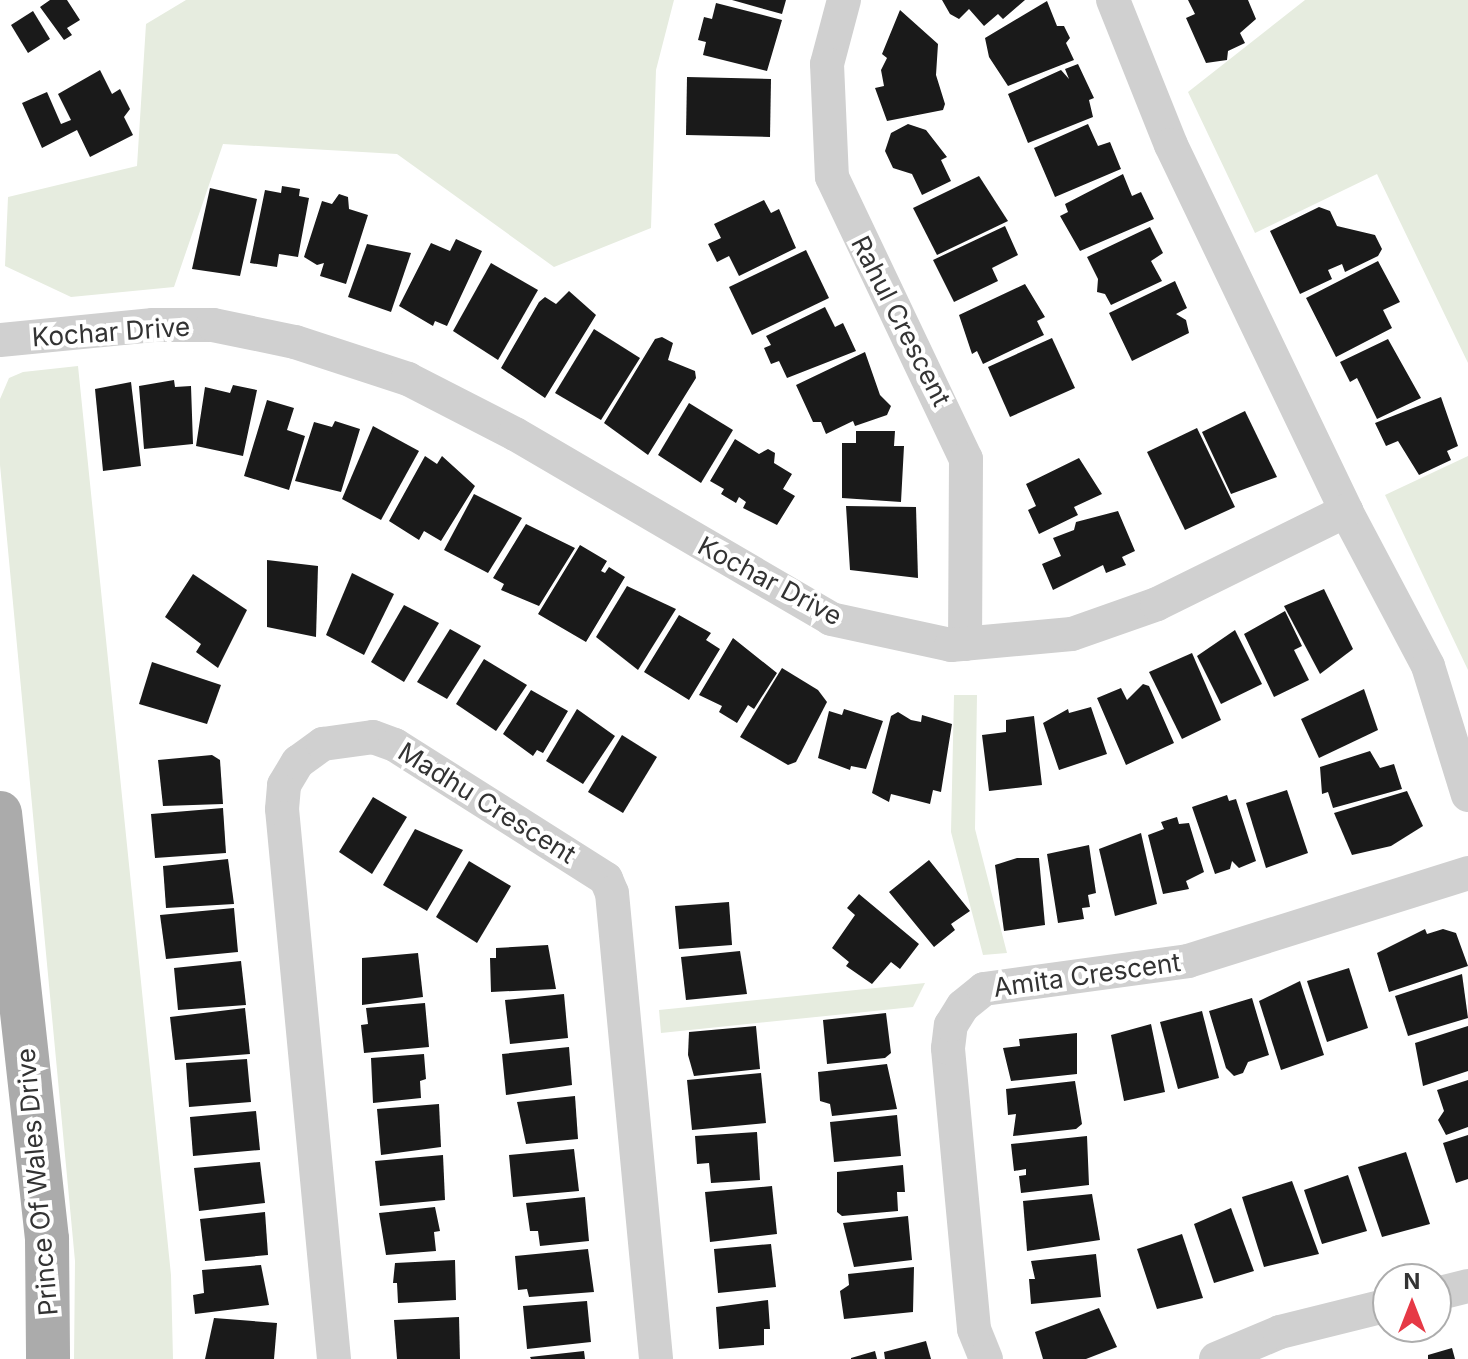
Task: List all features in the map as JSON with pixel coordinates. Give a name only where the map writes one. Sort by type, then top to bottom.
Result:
[{"type":"main road","name":"Prince Of Wales Drive","points":[[0,813],[47,1239],[48,1359]]},
{"type":"street","name":"Rahul Crescent","points":[[844,0],[827,64],[832,177],[966,459],[965,644]]},
{"type":"street","points":[[1113,0],[1171,145],[1346,511],[1428,666],[1468,795]]},
{"type":"street","name":"Kochar Drive","points":[[0,340],[153,325],[213,325],[295,342],[408,379],[515,434],[831,619],[965,644],[1072,634],[1157,604],[1346,511]]},
{"type":"street","name":"Madhu Crescent","points":[[334,1359],[282,809],[284,785],[298,762],[323,744],[373,737],[395,745],[606,879],[612,893],[656,1359]]},
{"type":"street","name":"Amita Crescent","points":[[986,1359],[974,1329],[948,1048],[951,1025],[963,1006],[984,989],[1188,961],[1468,873]]},
{"type":"street","points":[[1216,1359],[1280,1332],[1372,1309]]},
{"type":"shaded area","points":[[186,0],[674,0],[656,70],[651,228],[554,267],[397,154],[223,144],[174,287],[71,297],[5,266],[8,197],[137,166],[146,24]]},
{"type":"shaded area","points":[[1305,0],[1468,0],[1468,363],[1377,174],[1255,233],[1188,92]]},
{"type":"shaded area","points":[[78,366],[171,1275],[173,1359],[74,1359],[75,1261],[0,465],[0,399],[9,378],[23,372]]},
{"type":"shaded area","points":[[1468,456],[1468,670],[1385,495]]},
{"type":"shaded area","points":[[954,695],[977,695],[975,829],[1007,953],[983,955],[951,832]]},
{"type":"shaded area","points":[[925,983],[913,1007],[661,1033],[659,1010]]},
{"type":"building","points":[[50,0],[67,0],[80,20],[67,28],[72,35],[64,40],[40,7]]},
{"type":"building","points":[[732,0],[786,0],[782,14]]},
{"type":"building","points":[[942,0],[1025,0],[1003,19],[998,14],[984,26],[969,9],[959,19],[950,14]]},
{"type":"building","points":[[1188,0],[1248,0],[1256,19],[1240,33],[1245,43],[1228,51],[1227,60],[1206,63],[1186,18],[1195,14]]},
{"type":"building","points":[[1047,1],[1057,26],[1064,26],[1070,38],[1066,43],[1074,60],[1008,86],[989,57],[985,38]]},
{"type":"building","points":[[716,3],[782,20],[767,71],[703,55],[706,42],[698,40],[704,17],[712,19]]},
{"type":"building","points":[[900,10],[938,44],[936,75],[945,104],[943,110],[887,121],[875,88],[884,86],[881,70],[887,58],[882,54]]},
{"type":"building","points":[[33,11],[50,39],[28,53],[11,25]]},
{"type":"building","points":[[1078,64],[1094,98],[1089,100],[1093,117],[1028,143],[1008,94],[1061,70],[1069,79],[1065,69]]},
{"type":"building","points":[[100,70],[112,94],[120,89],[130,109],[124,117],[133,135],[90,157],[77,130],[42,148],[22,103],[47,92],[61,124],[71,120],[58,94]]},
{"type":"building","points":[[687,77],[771,79],[770,137],[686,135]]},
{"type":"building","points":[[908,124],[926,130],[947,157],[941,160],[951,181],[922,195],[912,174],[893,168],[885,151],[891,133]]},
{"type":"building","points":[[1088,124],[1098,146],[1110,142],[1121,169],[1055,197],[1034,148]]},
{"type":"building","points":[[1123,174],[1132,196],[1141,192],[1154,219],[1080,251],[1060,216],[1068,212],[1065,204]]},
{"type":"building","points":[[979,176],[1008,221],[937,255],[913,208]]},
{"type":"building","points":[[282,186],[300,189],[299,196],[309,198],[298,257],[279,254],[277,267],[250,263],[265,190],[281,193]]},
{"type":"building","points":[[210,188],[257,199],[240,276],[192,269]]},
{"type":"building","points":[[339,194],[348,197],[349,209],[368,215],[346,284],[320,276],[324,263],[317,265],[304,257],[322,201],[332,204]]},
{"type":"building","points":[[764,200],[771,213],[779,209],[796,248],[739,276],[729,256],[717,262],[708,244],[721,238],[714,224]]},
{"type":"building","points":[[1319,207],[1330,211],[1337,226],[1375,235],[1382,249],[1378,256],[1345,272],[1342,264],[1328,270],[1332,279],[1300,294],[1270,231]]},
{"type":"building","points":[[1005,226],[1018,255],[992,268],[998,281],[954,302],[933,260]]},
{"type":"building","points":[[1150,227],[1163,253],[1151,261],[1162,281],[1111,305],[1105,294],[1097,292],[1098,279],[1087,257]]},
{"type":"building","points":[[456,239],[482,251],[447,326],[435,321],[433,326],[399,306],[431,243],[450,251]]},
{"type":"building","points":[[367,244],[411,253],[391,312],[348,297]]},
{"type":"building","points":[[806,250],[829,298],[752,335],[729,287]]},
{"type":"building","points":[[1378,261],[1400,302],[1383,310],[1392,328],[1336,357],[1306,298]]},
{"type":"building","points":[[491,263],[538,290],[498,360],[453,331]]},
{"type":"building","points":[[1175,281],[1187,308],[1176,314],[1186,320],[1189,333],[1132,361],[1109,313]]},
{"type":"building","points":[[1025,284],[1045,317],[1037,321],[1044,335],[983,364],[977,351],[972,354],[959,315]]},
{"type":"building","points":[[569,291],[596,315],[545,398],[501,368],[539,302],[545,297],[556,304]]},
{"type":"building","points":[[825,307],[835,327],[843,323],[856,351],[787,378],[779,361],[771,364],[764,348],[771,345],[766,336]]},
{"type":"building","points":[[594,329],[640,358],[601,420],[555,393]]},
{"type":"building","points":[[662,337],[673,343],[668,360],[695,371],[696,378],[648,455],[604,423],[655,339]]},
{"type":"building","points":[[1052,338],[1075,388],[1010,417],[988,367]]},
{"type":"building","points":[[1388,339],[1421,398],[1377,419],[1357,378],[1350,382],[1340,362]]},
{"type":"building","points":[[865,352],[880,395],[891,406],[887,415],[855,426],[853,421],[826,434],[821,422],[813,422],[796,385]]},
{"type":"building","points":[[174,380],[175,387],[191,386],[193,444],[144,449],[139,386]]},
{"type":"building","points":[[131,382],[141,466],[103,471],[95,389]]},
{"type":"building","points":[[233,385],[257,390],[243,456],[196,446],[205,387],[230,393]]},
{"type":"building","points":[[1441,397],[1458,446],[1447,451],[1451,460],[1419,475],[1398,441],[1386,446],[1375,423]]},
{"type":"building","points":[[267,400],[294,408],[287,430],[305,436],[289,490],[244,476]]},
{"type":"building","points":[[689,403],[733,430],[701,483],[658,455]]},
{"type":"building","points":[[1245,411],[1277,477],[1231,494],[1202,432]]},
{"type":"building","points":[[335,421],[360,429],[341,492],[295,481],[314,422],[332,427]]},
{"type":"building","points":[[373,426],[419,451],[381,520],[342,499]]},
{"type":"building","points":[[1197,428],[1235,507],[1185,530],[1147,452]]},
{"type":"building","points":[[856,431],[895,431],[894,446],[904,446],[901,502],[842,498],[842,443],[856,443]]},
{"type":"building","points":[[735,439],[759,454],[768,449],[775,453],[774,463],[792,474],[783,489],[795,496],[777,525],[743,508],[746,502],[739,497],[736,503],[721,494],[724,489],[710,481]]},
{"type":"building","points":[[425,456],[437,464],[442,456],[475,486],[441,541],[424,531],[419,540],[389,521]]},
{"type":"building","points":[[1079,458],[1102,494],[1074,507],[1078,515],[1039,534],[1028,510],[1036,506],[1026,484]]},
{"type":"building","points":[[474,494],[522,518],[488,573],[444,550]]},
{"type":"building","points":[[846,506],[916,507],[918,578],[850,570]]},
{"type":"building","points":[[1118,511],[1135,551],[1122,557],[1126,565],[1106,573],[1103,565],[1053,590],[1042,564],[1061,556],[1053,538],[1074,530],[1076,522]]},
{"type":"building","points":[[526,524],[575,548],[539,606],[501,590],[504,584],[493,578]]},
{"type":"building","points":[[580,545],[607,561],[601,571],[605,573],[609,567],[625,577],[586,642],[538,614]]},
{"type":"building","points":[[267,560],[318,566],[316,637],[267,627]]},
{"type":"building","points":[[352,573],[394,594],[364,655],[326,635]]},
{"type":"building","points":[[193,574],[247,610],[218,668],[196,652],[201,644],[165,617]]},
{"type":"building","points":[[627,586],[676,609],[638,670],[596,637]]},
{"type":"building","points":[[1324,589],[1353,649],[1320,674],[1284,606]]},
{"type":"building","points":[[404,605],[439,623],[404,682],[371,662]]},
{"type":"building","points":[[1285,611],[1302,646],[1294,650],[1309,680],[1274,697],[1244,634]]},
{"type":"building","points":[[679,615],[711,633],[706,640],[720,649],[689,700],[644,672]]},
{"type":"building","points":[[450,629],[481,646],[447,699],[417,682]]},
{"type":"building","points":[[1235,630],[1262,684],[1221,704],[1197,656]]},
{"type":"building","points":[[733,638],[777,673],[754,709],[748,705],[737,723],[719,712],[722,706],[699,695]]},
{"type":"building","points":[[1192,653],[1221,720],[1182,739],[1149,672]]},
{"type":"building","points":[[484,659],[527,685],[496,731],[456,704]]},
{"type":"building","points":[[152,662],[221,685],[207,724],[139,704]]},
{"type":"building","points":[[782,668],[818,690],[827,702],[796,762],[788,765],[740,737]]},
{"type":"building","points":[[1143,684],[1149,686],[1174,743],[1126,765],[1097,698],[1121,688],[1127,700]]},
{"type":"building","points":[[1364,689],[1378,730],[1319,758],[1301,719]]},
{"type":"building","points":[[531,690],[568,711],[543,753],[537,750],[533,756],[503,734]]},
{"type":"building","points":[[1091,707],[1107,754],[1059,770],[1043,723],[1068,709],[1069,713]]},
{"type":"building","points":[[577,709],[615,736],[583,784],[546,761]]},
{"type":"building","points":[[844,709],[883,721],[866,769],[851,766],[850,770],[818,758],[829,711],[842,715]]},
{"type":"building","points":[[898,712],[911,720],[921,722],[922,715],[952,724],[941,792],[933,790],[930,804],[891,794],[889,802],[872,793],[891,716]]},
{"type":"building","points":[[1034,716],[1042,785],[989,791],[982,735],[1006,732],[1006,720]]},
{"type":"building","points":[[622,735],[657,757],[623,813],[588,792]]},
{"type":"building","points":[[1370,751],[1380,768],[1394,764],[1402,789],[1333,808],[1328,792],[1322,794],[1320,767]]},
{"type":"building","points":[[212,755],[220,760],[223,804],[163,806],[158,760]]},
{"type":"building","points":[[1287,790],[1308,853],[1266,868],[1246,803]]},
{"type":"building","points":[[1407,791],[1423,826],[1391,846],[1352,855],[1334,813]]},
{"type":"building","points":[[1227,795],[1229,801],[1236,799],[1256,861],[1239,868],[1232,861],[1230,869],[1215,874],[1192,807]]},
{"type":"building","points":[[373,797],[407,817],[372,874],[339,852]]},
{"type":"building","points":[[223,808],[226,853],[155,858],[151,814]]},
{"type":"building","points":[[1177,817],[1179,824],[1189,823],[1204,872],[1186,881],[1189,889],[1163,894],[1148,835],[1164,829],[1161,822]]},
{"type":"building","points":[[415,829],[463,850],[427,911],[383,885]]},
{"type":"building","points":[[1141,833],[1157,904],[1115,916],[1099,849]]},
{"type":"building","points":[[1089,845],[1096,893],[1088,895],[1090,907],[1082,908],[1084,919],[1058,923],[1047,854]]},
{"type":"building","points":[[1017,858],[1039,858],[1045,925],[1004,931],[995,865]]},
{"type":"building","points":[[228,859],[234,904],[166,908],[163,866]]},
{"type":"building","points":[[929,860],[970,911],[951,924],[955,930],[934,947],[889,892]]},
{"type":"building","points":[[469,861],[511,886],[477,943],[436,917]]},
{"type":"building","points":[[859,894],[919,944],[900,969],[891,962],[872,984],[846,966],[849,962],[832,948],[855,915],[847,908]]},
{"type":"building","points":[[729,902],[732,945],[679,949],[675,906]]},
{"type":"building","points":[[234,908],[238,952],[166,959],[160,915]]},
{"type":"building","points":[[1425,929],[1427,934],[1443,929],[1456,933],[1468,966],[1389,992],[1377,953]]},
{"type":"building","points":[[548,945],[556,989],[491,992],[490,958],[496,958],[496,948]]},
{"type":"building","points":[[740,951],[747,994],[686,1000],[681,957]]},
{"type":"building","points":[[418,953],[423,997],[362,1005],[362,958]]},
{"type":"building","points":[[241,961],[246,1005],[178,1010],[174,968]]},
{"type":"building","points":[[1349,968],[1368,1028],[1327,1042],[1307,981]]},
{"type":"building","points":[[1462,974],[1468,1018],[1408,1036],[1395,996]]},
{"type":"building","points":[[1300,981],[1324,1055],[1281,1070],[1259,1001]]},
{"type":"building","points":[[564,994],[568,1038],[510,1044],[505,1000]]},
{"type":"building","points":[[1252,998],[1269,1055],[1248,1062],[1243,1073],[1234,1076],[1226,1068],[1209,1011]]},
{"type":"building","points":[[425,1003],[429,1047],[364,1053],[361,1025],[368,1024],[366,1008]]},
{"type":"building","points":[[245,1008],[250,1054],[175,1060],[170,1017]]},
{"type":"building","points":[[1202,1011],[1219,1078],[1178,1089],[1160,1022]]},
{"type":"building","points":[[886,1013],[891,1053],[885,1058],[827,1064],[823,1020]]},
{"type":"building","points":[[1151,1024],[1165,1092],[1124,1101],[1111,1035]]},
{"type":"building","points":[[756,1026],[760,1069],[694,1076],[688,1055],[689,1032]]},
{"type":"building","points":[[1468,1026],[1468,1071],[1423,1086],[1415,1043]]},
{"type":"building","points":[[1077,1033],[1077,1074],[1011,1081],[1003,1048],[1020,1046],[1019,1039]]},
{"type":"building","points":[[569,1047],[572,1085],[506,1095],[502,1054]]},
{"type":"building","points":[[424,1054],[426,1079],[420,1081],[421,1098],[373,1103],[371,1058]]},
{"type":"building","points":[[247,1059],[251,1102],[189,1107],[186,1063]]},
{"type":"building","points":[[887,1064],[897,1109],[832,1116],[830,1104],[820,1101],[818,1072]]},
{"type":"building","points":[[761,1073],[766,1123],[692,1130],[687,1080]]},
{"type":"building","points":[[1468,1080],[1468,1127],[1446,1135],[1438,1120],[1444,1111],[1437,1090]]},
{"type":"building","points":[[1075,1081],[1082,1124],[1076,1129],[1013,1136],[1016,1114],[1008,1115],[1006,1089]]},
{"type":"building","points":[[575,1096],[578,1139],[526,1144],[517,1102]]},
{"type":"building","points":[[439,1104],[441,1147],[381,1155],[377,1109]]},
{"type":"building","points":[[256,1111],[260,1150],[193,1156],[190,1117]]},
{"type":"building","points":[[897,1115],[901,1156],[834,1162],[830,1122]]},
{"type":"building","points":[[757,1132],[760,1180],[711,1183],[709,1163],[697,1164],[695,1136]]},
{"type":"building","points":[[1468,1135],[1468,1179],[1456,1183],[1443,1143]]},
{"type":"building","points":[[1087,1136],[1089,1185],[1021,1193],[1019,1176],[1026,1175],[1026,1169],[1014,1171],[1011,1144]]},
{"type":"building","points":[[574,1149],[579,1191],[513,1197],[509,1155]]},
{"type":"building","points":[[1406,1152],[1430,1224],[1382,1237],[1358,1167]]},
{"type":"building","points":[[443,1155],[445,1200],[380,1206],[375,1161]]},
{"type":"building","points":[[260,1162],[265,1203],[199,1211],[194,1168]]},
{"type":"building","points":[[903,1165],[905,1192],[897,1192],[898,1211],[842,1216],[837,1212],[837,1172]]},
{"type":"building","points":[[1348,1175],[1367,1231],[1322,1244],[1304,1190]]},
{"type":"building","points":[[1292,1181],[1319,1254],[1264,1267],[1242,1197]]},
{"type":"building","points":[[772,1186],[777,1234],[710,1242],[705,1192]]},
{"type":"building","points":[[1092,1194],[1100,1240],[1027,1251],[1023,1201]]},
{"type":"building","points":[[585,1197],[589,1241],[540,1246],[538,1231],[530,1231],[526,1203]]},
{"type":"building","points":[[435,1207],[440,1231],[434,1232],[436,1251],[386,1255],[379,1213]]},
{"type":"building","points":[[1231,1208],[1254,1271],[1214,1283],[1194,1224]]},
{"type":"building","points":[[265,1212],[268,1255],[205,1261],[200,1219]]},
{"type":"building","points":[[908,1216],[912,1260],[854,1267],[843,1223]]},
{"type":"building","points":[[1182,1234],[1203,1298],[1157,1309],[1137,1249]]},
{"type":"building","points":[[771,1244],[776,1287],[718,1293],[714,1249]]},
{"type":"building","points":[[588,1249],[594,1292],[529,1297],[527,1289],[518,1290],[515,1256]]},
{"type":"building","points":[[1096,1254],[1101,1297],[1031,1304],[1029,1279],[1035,1279],[1031,1261]]},
{"type":"building","points":[[455,1260],[456,1300],[398,1303],[397,1283],[393,1283],[395,1263]]},
{"type":"building","points":[[261,1265],[269,1305],[195,1314],[193,1295],[204,1293],[202,1270]]},
{"type":"building","points":[[914,1267],[913,1312],[844,1319],[840,1291],[849,1285],[848,1274]]},
{"type":"building","points":[[768,1300],[770,1329],[764,1329],[764,1345],[719,1349],[716,1307]]},
{"type":"building","points":[[587,1301],[591,1342],[527,1349],[523,1306]]},
{"type":"building","points":[[1099,1308],[1117,1347],[1086,1359],[1043,1359],[1035,1332]]},
{"type":"building","points":[[459,1317],[460,1359],[397,1359],[394,1320]]},
{"type":"building","points":[[214,1318],[277,1323],[274,1359],[205,1359]]},
{"type":"building","points":[[926,1341],[931,1359],[885,1359],[884,1352]]},
{"type":"building","points":[[1452,1348],[1455,1359],[1428,1359],[1428,1355]]},
{"type":"building","points":[[584,1351],[585,1359],[530,1357]]},
{"type":"building","points":[[875,1351],[877,1359],[851,1359],[851,1358]]}]
